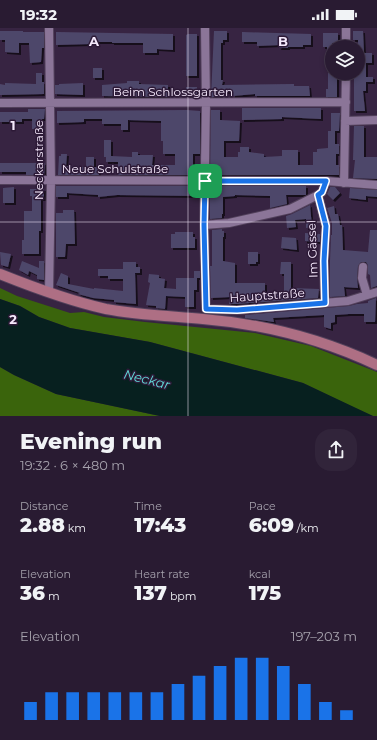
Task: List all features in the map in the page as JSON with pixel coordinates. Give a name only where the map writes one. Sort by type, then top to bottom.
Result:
[{"type":"main road","points":[[0,274],[77,302],[107,309],[203,319],[284,331],[319,341],[377,365]]},
{"type":"street","name":"Neckarstraße","points":[[49,28],[51,180],[49,292]]},
{"type":"street","points":[[206,28],[204,225],[229,223],[290,208],[318,195],[322,192],[326,181]]},
{"type":"street","points":[[346,28],[346,40]]},
{"type":"street","points":[[344,183],[346,80]]},
{"type":"street","name":"Beim Schlossgarten","points":[[0,103],[346,102]]},
{"type":"street","points":[[345,121],[377,120]]},
{"type":"street","name":"Neue Schulstraße","points":[[0,180],[326,181],[377,185]]},
{"type":"street","name":"Im Gässel","points":[[318,195],[326,226],[324,261],[325,303]]},
{"type":"street","name":"Hauptstraße","points":[[204,225],[206,309],[237,310],[348,301],[377,292]]},
{"type":"street","points":[[363,267],[362,278],[367,295]]},
{"type":"green space","points":[[0,288],[17,296],[70,313],[84,312],[104,317],[255,333],[311,346],[377,372],[377,416],[373,416],[355,408],[303,383],[150,342],[70,328],[39,317],[20,306],[0,299]]},
{"type":"green space","points":[[0,367],[56,394],[160,416],[0,416]]},
{"type":"water","name":"Neckar","points":[[0,299],[20,306],[39,317],[70,328],[150,342],[303,383],[373,416],[160,416],[56,394],[0,367]]},
{"type":"building","points":[[0,31],[44,32],[44,48],[42,48],[41,62],[30,63],[29,43],[19,43],[19,53],[5,52],[5,40],[0,40]]},
{"type":"building","points":[[214,31],[227,31],[227,40],[223,40],[223,43],[221,43],[222,85],[294,84],[294,86],[309,86],[310,96],[255,96],[255,94],[233,96],[233,92],[221,92],[221,97],[211,97]]},
{"type":"building","points":[[353,31],[363,31],[363,40],[353,40]]},
{"type":"building","points":[[56,32],[173,34],[173,50],[157,49],[157,53],[143,53],[143,43],[90,42],[90,44],[56,45]]},
{"type":"building","points":[[242,32],[311,34],[311,45],[288,48],[279,48],[280,45],[257,46],[257,42],[242,42]]},
{"type":"building","points":[[323,33],[338,33],[338,40],[325,40],[325,47],[323,47]]},
{"type":"building","points":[[197,34],[197,76],[186,76],[186,35]]},
{"type":"building","points":[[365,53],[372,53],[372,63],[366,63],[366,77],[373,77],[373,82],[366,82],[366,91],[363,91],[365,111],[354,111],[354,80],[365,80]]},
{"type":"building","points":[[93,68],[102,68],[102,78],[93,78]]},
{"type":"building","points":[[36,73],[42,73],[44,94],[0,95],[0,84],[36,84]]},
{"type":"building","points":[[328,80],[337,80],[337,97],[326,97],[326,89],[328,89]]},
{"type":"building","points":[[127,81],[139,81],[139,84],[168,85],[168,97],[102,96],[102,85],[127,83]]},
{"type":"building","points":[[83,83],[83,95],[55,94],[55,85]]},
{"type":"building","points":[[186,87],[197,87],[197,97],[188,97],[188,94],[186,94]]},
{"type":"building","points":[[242,108],[321,108],[321,119],[282,117],[282,119],[242,120]]},
{"type":"building","points":[[28,109],[45,109],[41,129],[32,129],[32,119],[22,119],[22,122],[0,122],[0,112],[28,112]]},
{"type":"building","points":[[211,110],[220,110],[220,120],[240,121],[239,141],[224,141],[224,157],[238,157],[240,147],[249,147],[249,152],[264,154],[264,157],[282,156],[282,150],[298,150],[298,165],[313,165],[313,152],[317,152],[317,149],[328,148],[328,131],[335,131],[335,144],[339,144],[339,154],[336,154],[336,165],[339,165],[339,175],[210,175]]},
{"type":"building","points":[[57,111],[200,111],[200,154],[193,154],[193,165],[199,165],[199,175],[118,175],[118,162],[106,162],[106,157],[104,157],[104,140],[111,140],[111,156],[132,157],[132,152],[138,152],[138,155],[153,155],[152,165],[175,165],[175,154],[163,154],[163,141],[161,141],[161,121],[128,120],[128,130],[121,130],[121,124],[102,124],[102,119],[84,119],[84,122],[57,123]]},
{"type":"building","points":[[331,113],[340,113],[339,131],[331,131]]},
{"type":"building","points":[[354,126],[364,126],[364,157],[377,157],[377,179],[353,178],[355,160],[353,160]]},
{"type":"building","points":[[61,154],[67,154],[66,166],[86,167],[86,157],[94,157],[94,167],[99,167],[99,175],[58,175],[59,156],[61,156]]},
{"type":"building","points":[[0,163],[45,163],[44,175],[26,175],[26,172],[0,172]]},
{"type":"building","points":[[56,186],[198,186],[198,196],[117,195],[98,197],[98,195],[67,193],[67,197],[56,197]]},
{"type":"building","points":[[210,186],[306,186],[306,195],[286,195],[287,204],[270,208],[270,196],[235,195],[223,197],[222,218],[210,219]]},
{"type":"building","points":[[14,187],[14,203],[3,203],[3,188]]},
{"type":"building","points":[[330,187],[335,187],[340,193],[333,200],[327,194]]},
{"type":"building","points":[[350,188],[377,190],[377,197],[366,196],[366,200],[349,198]]},
{"type":"building","points":[[30,189],[44,189],[44,199],[41,199],[39,254],[22,254],[22,240],[24,240],[24,211],[32,211],[32,196],[30,196]]},
{"type":"building","points":[[310,205],[312,227],[306,228],[306,219],[295,220],[296,227],[287,228],[286,216]]},
{"type":"building","points":[[334,206],[335,214],[338,214],[340,225],[342,225],[343,250],[368,252],[370,230],[377,230],[377,286],[371,288],[368,265],[366,262],[361,262],[358,266],[358,288],[344,287],[345,296],[330,297],[332,223],[327,208]]},
{"type":"building","points":[[63,210],[74,210],[75,244],[66,244],[65,257],[56,257],[56,213],[63,213]]},
{"type":"building","points":[[222,229],[222,231],[224,231],[223,261],[235,263],[235,283],[265,283],[265,293],[284,292],[284,274],[280,274],[281,262],[291,262],[291,288],[319,289],[318,298],[229,304],[230,297],[211,298],[210,266],[212,266],[212,230]]},
{"type":"building","points":[[175,232],[193,232],[193,237],[195,237],[195,248],[171,248],[171,234],[175,234]]},
{"type":"building","points":[[305,233],[320,234],[320,242],[305,241]]},
{"type":"building","points":[[282,237],[296,238],[297,250],[281,248]]},
{"type":"building","points":[[0,252],[11,254],[8,267],[1,265]]},
{"type":"building","points":[[248,252],[258,252],[258,262],[256,262],[256,264],[248,264]]},
{"type":"building","points":[[22,261],[39,268],[39,261],[44,261],[44,280],[37,279],[37,275],[29,271],[28,275],[19,270]]},
{"type":"building","points":[[123,262],[136,262],[136,267],[140,267],[140,273],[135,273],[136,304],[93,298],[56,285],[61,273],[68,276],[68,284],[94,289],[123,291],[123,279],[108,279],[108,276],[98,276],[98,269],[123,269]]},
{"type":"building","points":[[194,271],[200,271],[200,278],[197,278],[197,290],[194,290],[194,307],[185,307],[185,297],[166,296],[165,309],[146,305],[150,283],[148,282],[149,274],[159,275],[159,278],[165,279],[164,288],[176,289],[176,278],[194,278]]},
{"type":"building","points":[[376,298],[375,322],[364,322],[364,314],[335,315],[335,322],[331,323],[331,329],[324,327],[324,315],[273,318],[274,322],[245,318],[245,315],[349,306],[368,303],[368,301]]},
{"type":"route","points":[[205,181],[326,181],[322,192],[318,195],[326,226],[324,261],[325,303],[237,310],[206,309],[204,225],[205,181]]}]
